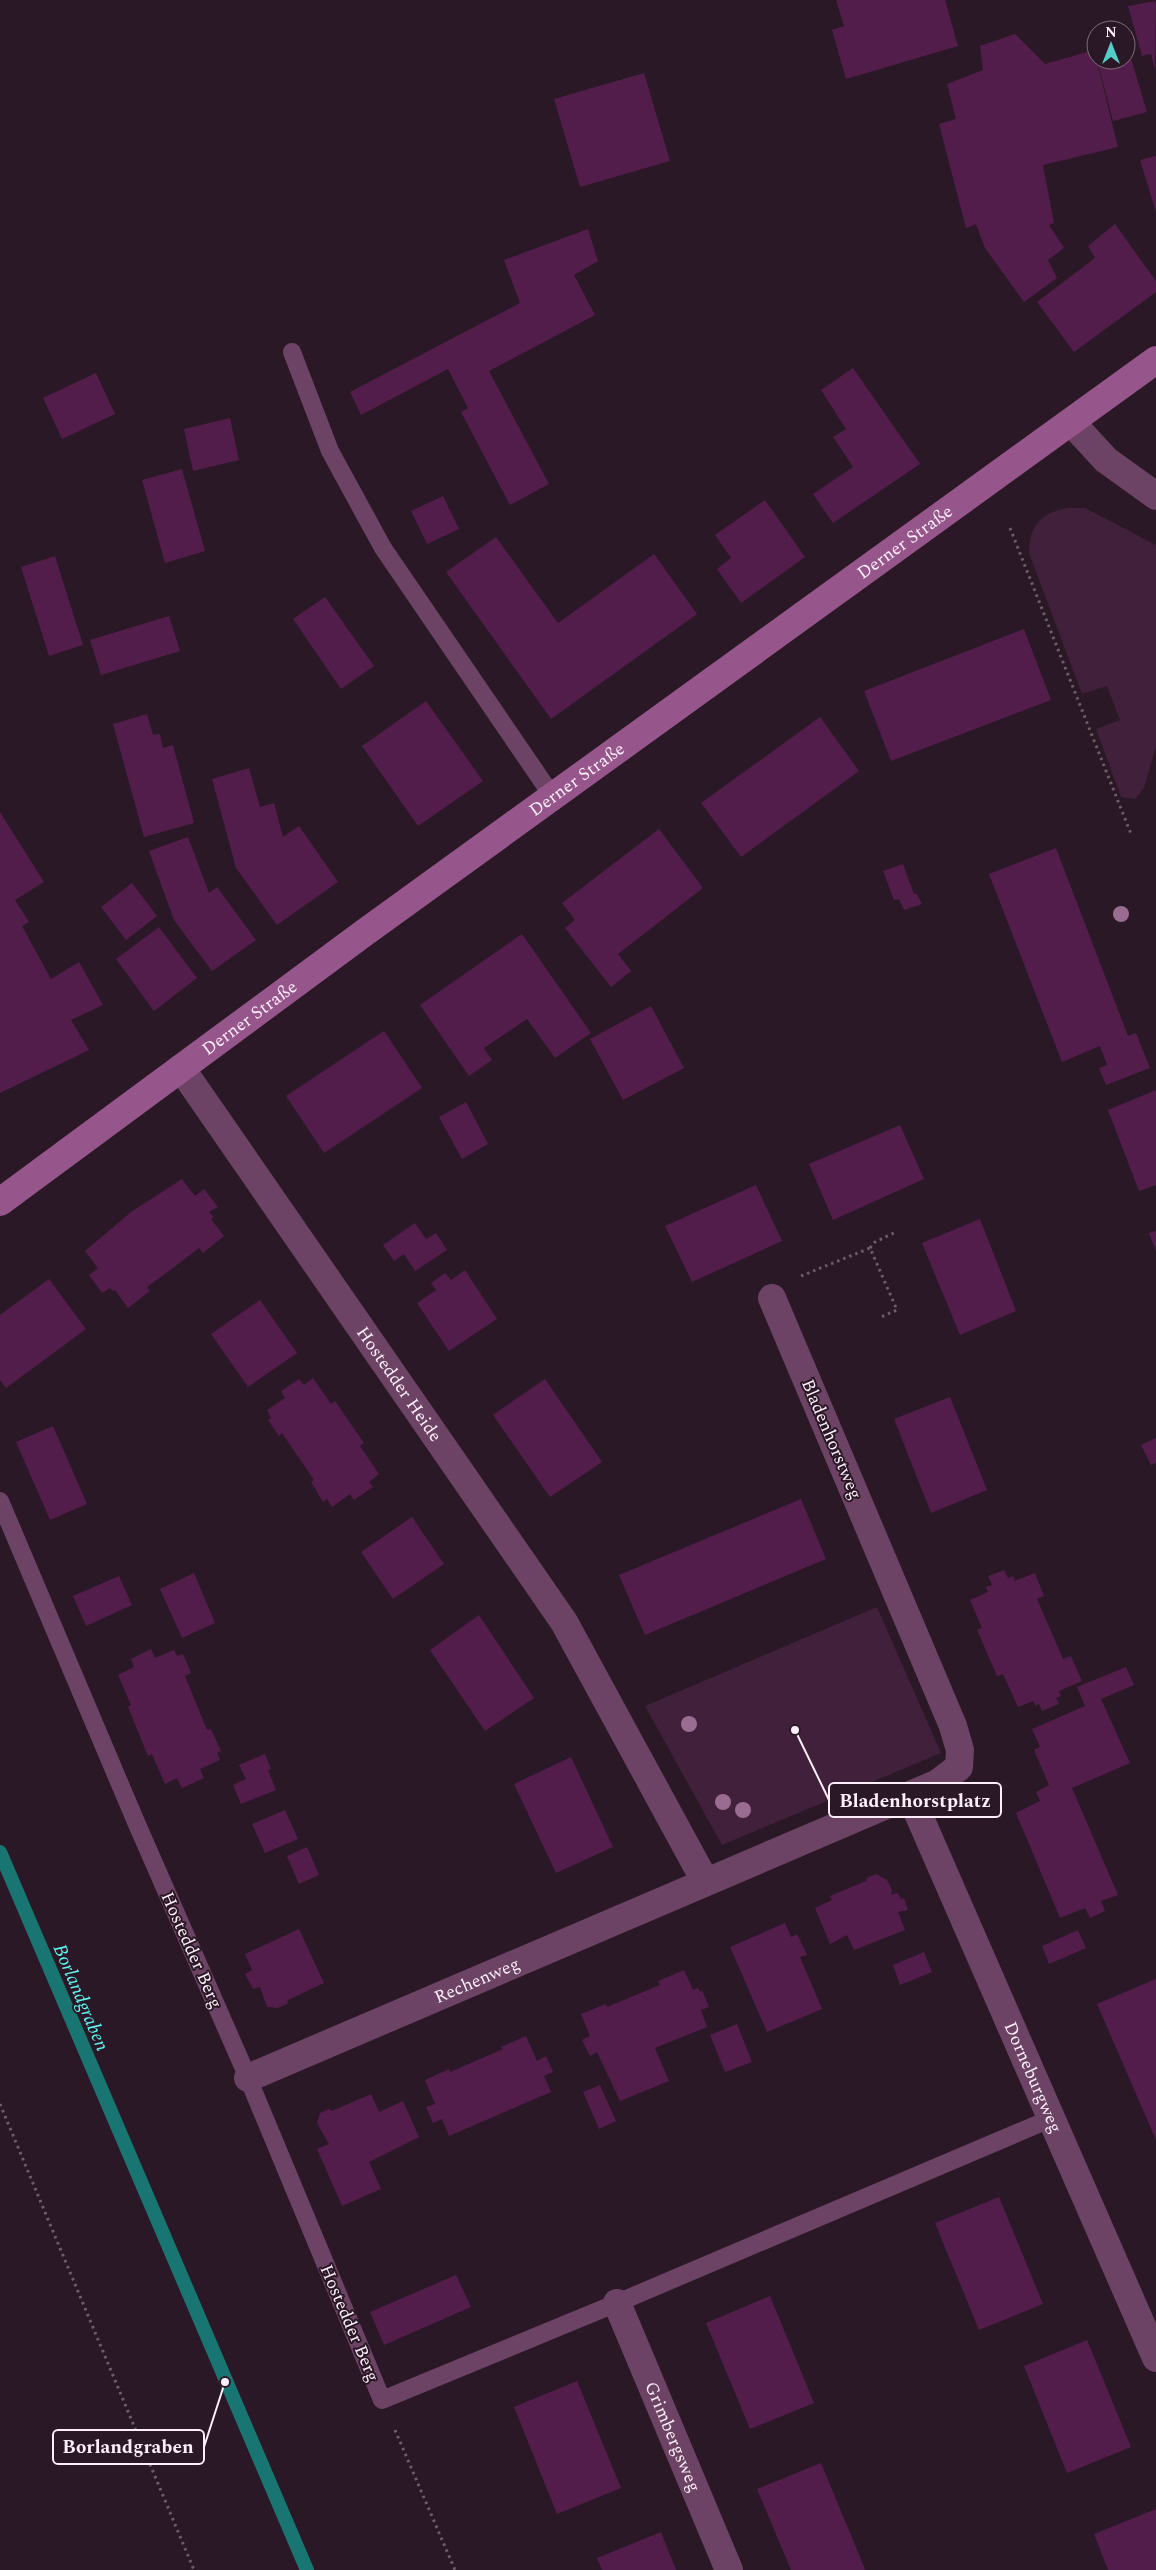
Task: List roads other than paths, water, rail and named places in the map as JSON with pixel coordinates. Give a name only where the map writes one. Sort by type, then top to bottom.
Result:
[{"type":"main road","name":"Derner Straße","points":[[0,1202],[553,797],[1156,360]]},
{"type":"street","points":[[1071,422],[1106,460],[1156,496]]},
{"type":"street","name":"Hostedder Heide","points":[[181,1068],[564,1622],[611,1705],[705,1881]]},
{"type":"street","name":"Bladenhorstweg","points":[[772,1298],[893,1581],[953,1726],[960,1750],[960,1767],[938,1783],[910,1796]]},
{"type":"street","name":"Rechenweg","points":[[248,2078],[705,1881],[910,1796]]},
{"type":"street","name":"Dorneburgweg","points":[[910,1796],[1156,2358]]},
{"type":"street","name":"Grimbergsweg","points":[[617,2304],[728,2570]]},
{"type":"lane","points":[[292,352],[330,451],[384,548],[553,797]]},
{"type":"lane","name":"Hostedder Berg","points":[[0,1501],[128,1804],[248,2078],[382,2400],[617,2304]]},
{"type":"lane","points":[[617,2304],[1050,2119]]},
{"type":"waterway","name":"Borlandgraben","points":[[0,1852],[307,2570]]},
{"type":"place","name":"Bladenhorstplatz","points":[[795,1730]]},
{"type":"place","name":"Borlandgraben","points":[[225,2382]]}]
